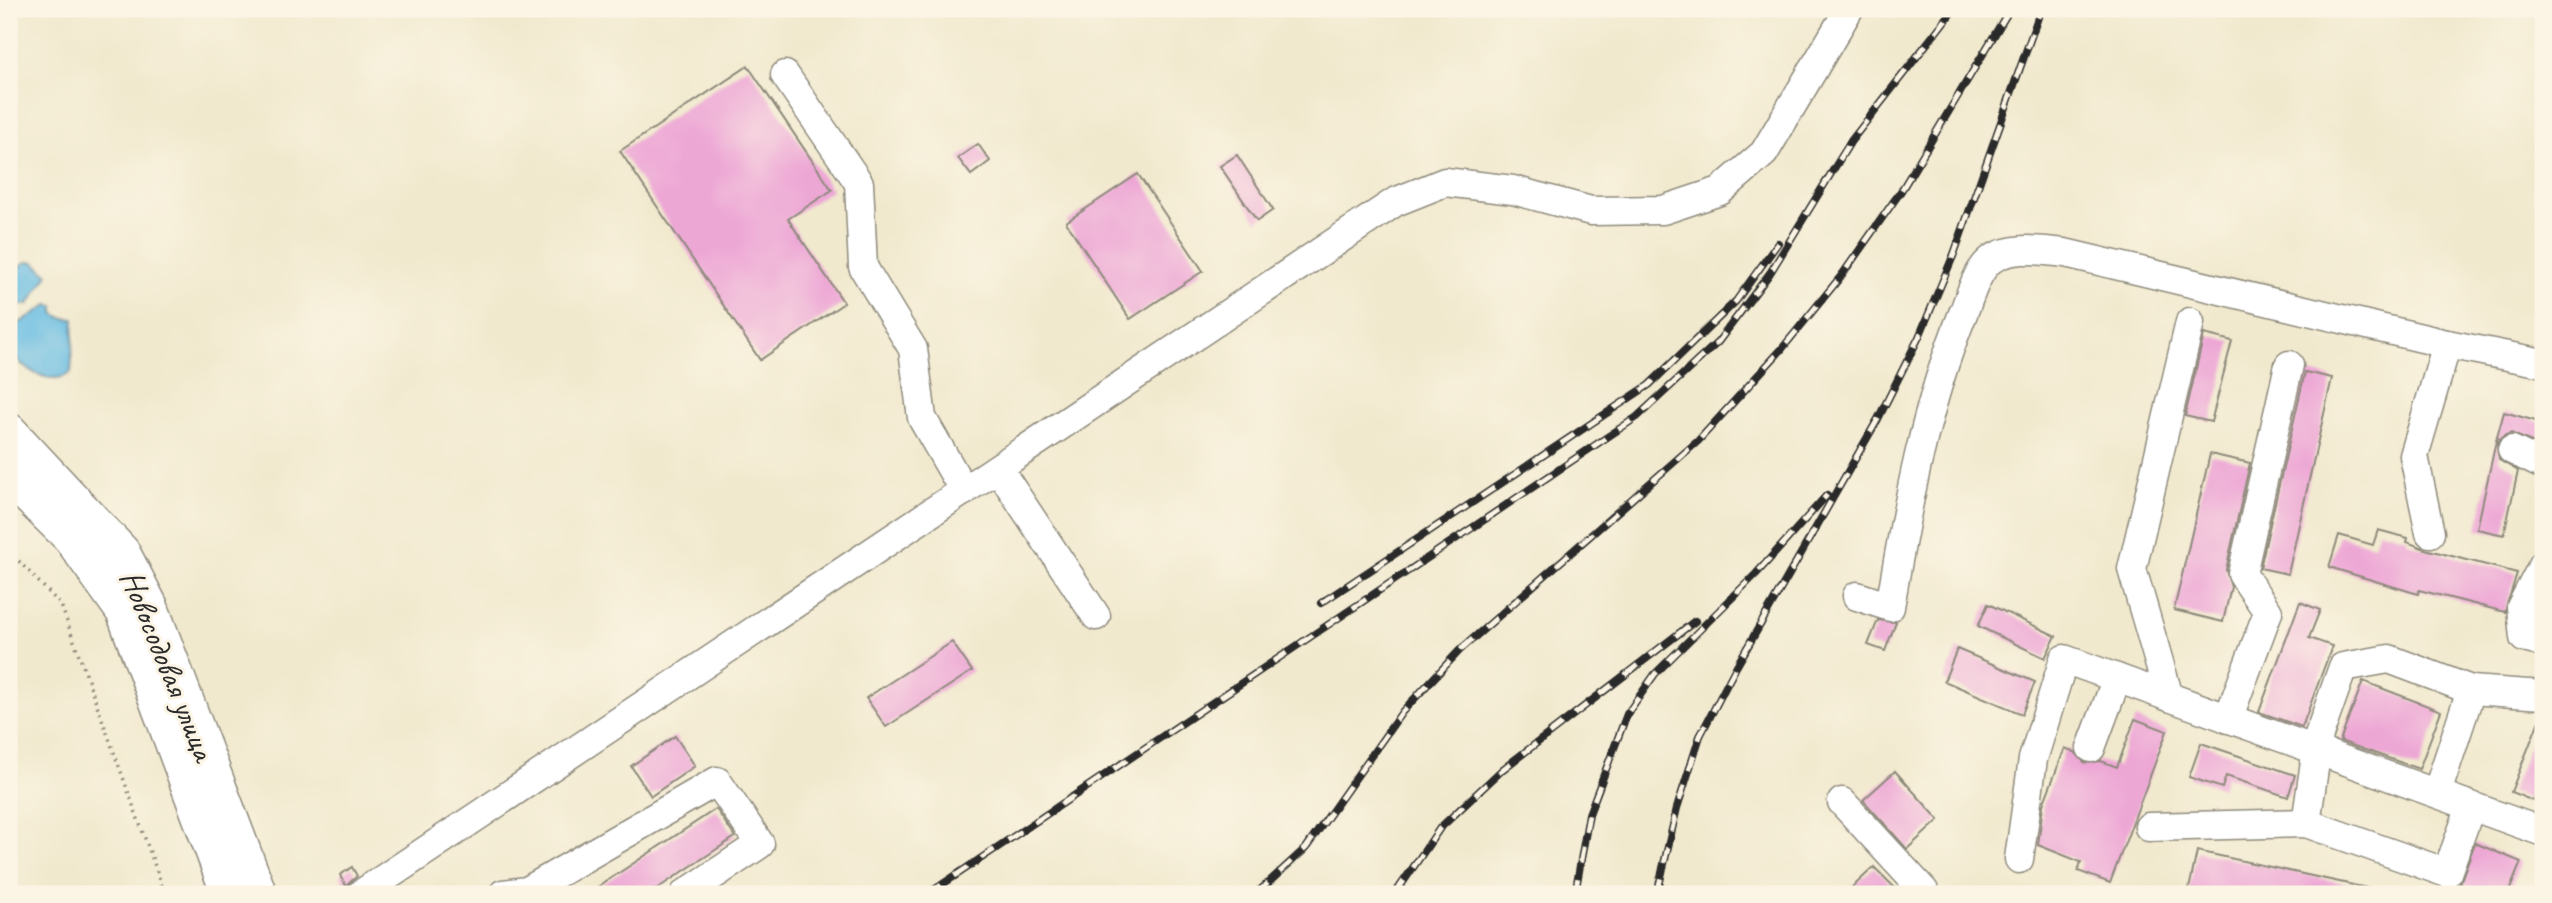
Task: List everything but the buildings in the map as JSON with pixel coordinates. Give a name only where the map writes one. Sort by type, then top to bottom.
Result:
[{"type":"main road","name":"Новосодовая улица","points":[[9,431],[122,552],[150,606],[259,894]]},
{"type":"main road","name":"Новосодовая улица","points":[[9,477],[71,538],[124,612],[229,894]]},
{"type":"street","points":[[361,894],[1395,202],[1445,182],[1513,190],[1591,211],[1663,210],[1720,191],[1764,153],[1849,9]]},
{"type":"street","points":[[786,75],[859,183],[863,267],[913,349],[922,418],[964,491]]},
{"type":"street","points":[[1857,596],[1890,607],[1923,432],[1948,351],[1978,276],[1992,259],[2019,250],[2065,253],[2447,344],[2543,363]]},
{"type":"street","points":[[2169,697],[2132,569],[2190,322]]},
{"type":"street","points":[[2430,533],[2414,456],[2447,344]]},
{"type":"street","points":[[2228,719],[2268,612],[2242,574],[2288,365]]},
{"type":"street","points":[[2512,450],[2543,465]]},
{"type":"street","points":[[999,468],[1096,616]]},
{"type":"street","points":[[2543,565],[2521,607],[2524,638],[2543,643]]},
{"type":"street","points":[[2020,859],[2033,759],[2064,659],[2543,831]]},
{"type":"street","points":[[2306,822],[2319,735],[2343,667],[2389,659],[2471,690],[2543,695]]},
{"type":"street","points":[[2091,748],[2117,678]]},
{"type":"street","points":[[2437,793],[2471,690]]},
{"type":"street","points":[[519,893],[718,781],[760,844],[685,894]]},
{"type":"street","points":[[1842,802],[1924,891],[1921,894]]},
{"type":"street","points":[[2149,827],[2306,822],[2447,873],[2471,806]]},
{"type":"path","points":[[9,551],[61,605],[165,894]]},
{"type":"water","points":[[26,262],[34,262],[48,274],[29,304],[13,305],[14,275]]},
{"type":"water","points":[[48,305],[54,306],[54,313],[62,318],[74,319],[71,372],[63,377],[45,377],[27,368],[9,346],[15,326]]},
{"type":"railway","points":[[928,894],[1637,417],[1718,342],[1770,273],[1851,141],[1954,9]]},
{"type":"railway","points":[[1256,894],[1306,848],[1402,712],[1460,650],[1698,441],[1781,350],[1842,275],[1901,191],[2010,9]]},
{"type":"railway","points":[[1657,894],[1677,808],[1700,736],[1736,667],[1878,419],[1919,337],[1954,254],[2041,9]]},
{"type":"railway","points":[[1321,603],[1649,385],[1736,301],[1778,243]]},
{"type":"railway","points":[[1575,894],[1589,814],[1627,714],[1655,674],[1756,574],[1827,495]]},
{"type":"railway","points":[[1395,894],[1440,828],[1503,769],[1695,621]]}]
